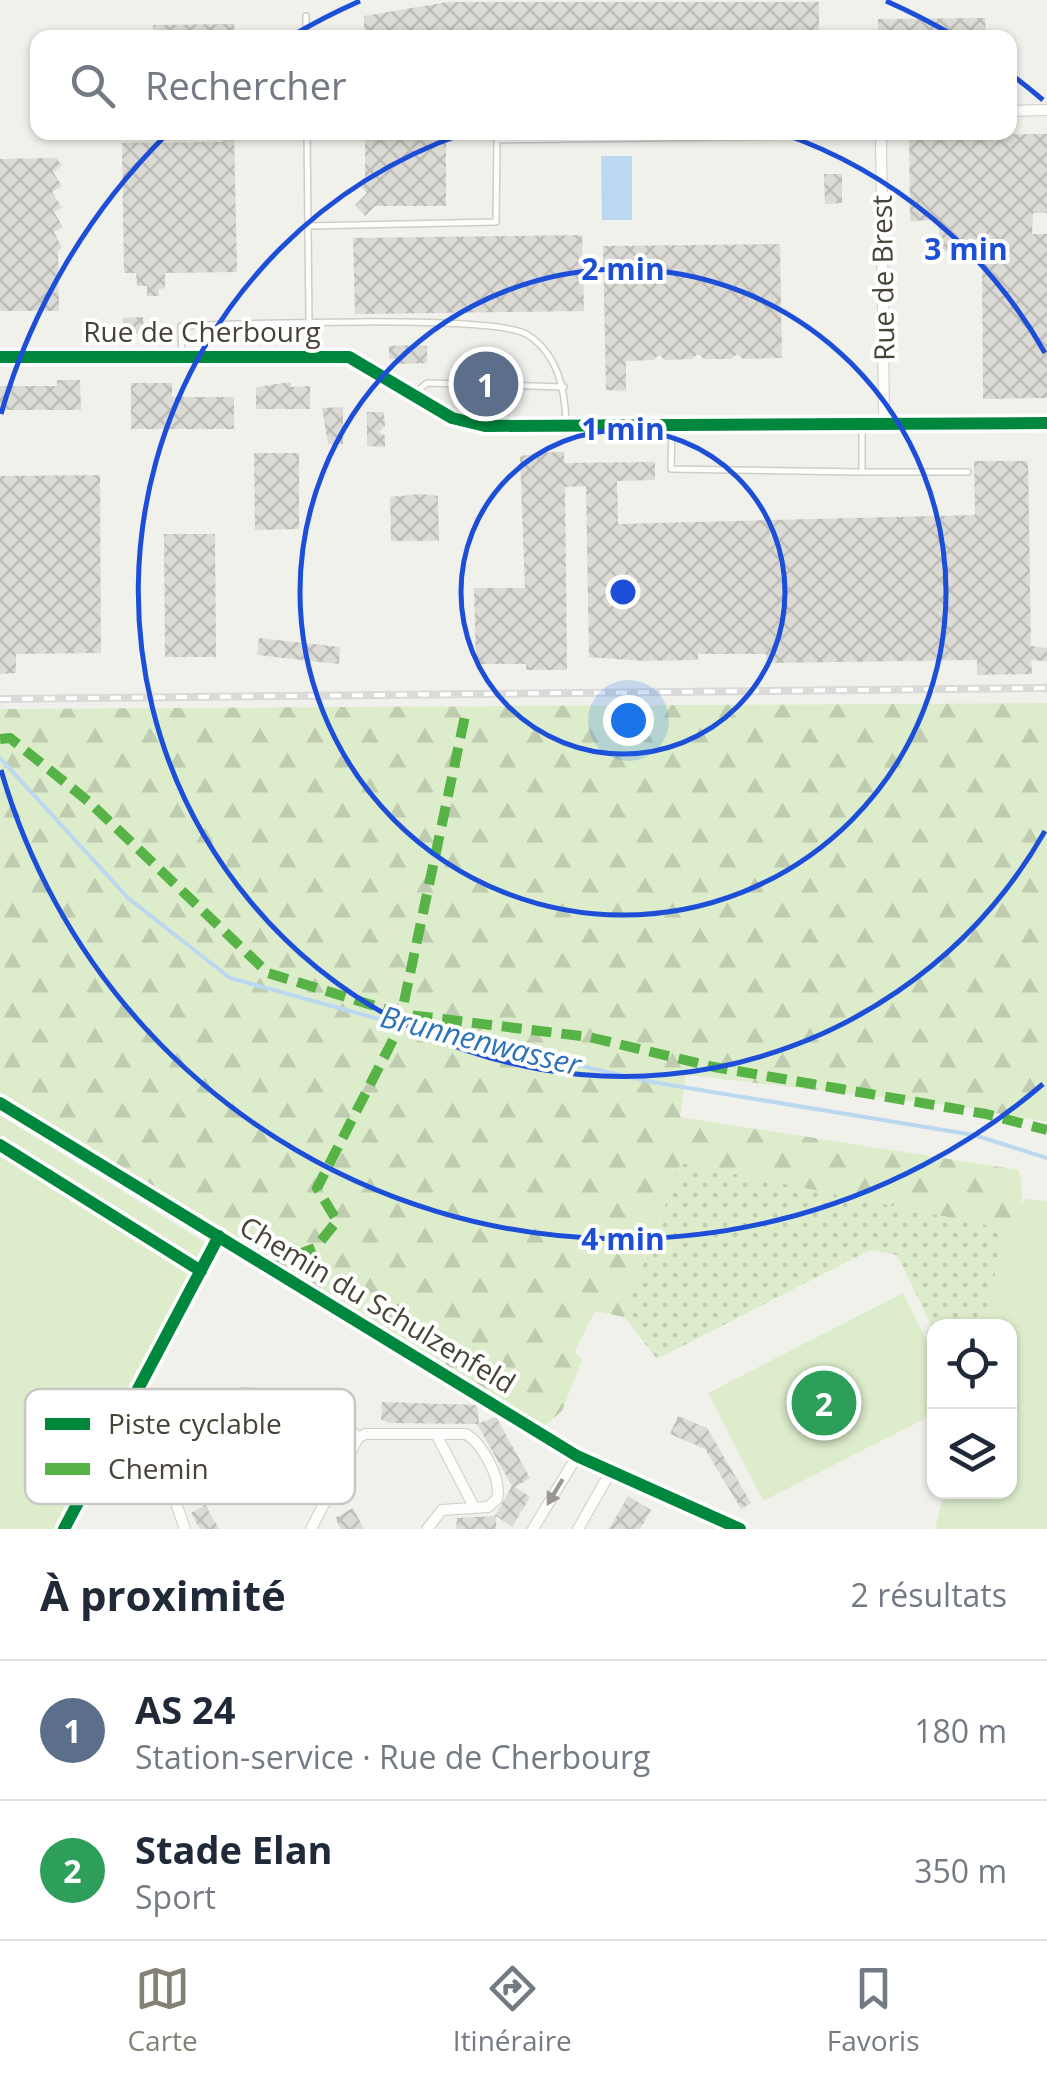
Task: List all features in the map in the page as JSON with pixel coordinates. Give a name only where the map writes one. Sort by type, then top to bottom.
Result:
[{"type":"street","points":[[1017,110],[1047,110]]},
{"type":"street","name":"Rue de Brest","points":[[881,140],[884,424]]},
{"type":"street","name":"Rue de Cherbourg","points":[[0,358],[348,357],[452,418],[485,426],[1047,423]]},
{"type":"street","name":"Chemin du Schulzenfeld","points":[[0,1103],[577,1456],[740,1529]]},
{"type":"street","points":[[355,1444],[366,1434],[474,1438],[497,1480],[496,1499],[488,1507],[442,1510],[428,1529]]},
{"type":"street","points":[[436,1434],[474,1507]]},
{"type":"street","points":[[355,1435],[358,1438]]},
{"type":"street","points":[[533,1529],[577,1456]]},
{"type":"street","points":[[578,1529],[612,1470]]},
{"type":"street","points":[[177,1504],[185,1529]]},
{"type":"street","points":[[311,1529],[324,1504]]},
{"type":"lane","points":[[306,16],[306,30]]},
{"type":"lane","points":[[307,140],[308,322]]},
{"type":"lane","points":[[308,226],[496,222],[496,140]]},
{"type":"lane","points":[[182,356],[181,326],[308,322],[494,328],[526,333],[551,359],[564,387],[567,426]]},
{"type":"lane","points":[[414,394],[426,383],[564,387]]},
{"type":"lane","points":[[862,424],[862,472]]},
{"type":"lane","points":[[672,425],[671,469],[968,472]]},
{"type":"green space","points":[[1047,703],[1047,1122],[955,1106],[686,1075],[680,1117],[1019,1170],[1022,1202],[1017,1215],[1006,1229],[681,1163],[624,1317],[595,1311],[575,1351],[582,1360],[562,1411],[544,1427],[0,1093],[0,709]]},
{"type":"green space","points":[[0,1115],[214,1248],[139,1389],[25,1389],[25,1504],[77,1504],[64,1529],[0,1529]]},
{"type":"green space","points":[[681,1163],[1006,1229],[984,1319],[928,1319],[897,1255],[870,1250],[657,1359],[624,1317]]},
{"type":"green space","points":[[1025,1199],[1047,1201],[1047,1529],[935,1529],[942,1499],[1017,1499],[1017,1319],[984,1319],[1006,1229]]},
{"type":"green space","points":[[903,1293],[927,1341],[927,1418],[763,1501],[708,1393]]},
{"type":"water","points":[[601,156],[632,156],[632,220],[602,220]]},
{"type":"building","points":[[448,2],[819,2],[819,30],[364,30],[364,16]]},
{"type":"building","points":[[985,18],[986,30],[878,30],[878,19]]},
{"type":"building","points":[[234,24],[234,30],[153,30],[153,25]]},
{"type":"building","points":[[1017,134],[1047,134],[1047,213],[1033,213],[1032,234],[1047,234],[1047,398],[983,399],[982,251],[939,251],[939,220],[910,221],[909,140],[1017,140]]},
{"type":"building","points":[[234,140],[237,272],[165,273],[165,288],[159,289],[159,296],[147,296],[147,286],[137,286],[136,273],[124,273],[122,143]]},
{"type":"building","points":[[365,140],[446,140],[446,206],[375,206],[365,216],[355,205],[367,193],[361,187],[365,182]]},
{"type":"building","points":[[56,158],[62,165],[53,172],[62,186],[52,192],[62,208],[54,212],[63,227],[54,232],[62,248],[58,251],[59,311],[0,311],[0,159]]},
{"type":"building","points":[[824,174],[842,174],[842,203],[825,204]]},
{"type":"building","points":[[582,235],[584,311],[355,314],[353,238]]},
{"type":"building","points":[[780,244],[782,358],[743,359],[737,354],[731,359],[704,359],[698,354],[692,359],[665,360],[659,355],[653,360],[626,361],[626,391],[606,390],[603,246]]},
{"type":"building","points":[[143,317],[144,333],[124,334],[123,318]]},
{"type":"building","points":[[389,346],[427,346],[427,363],[397,364],[397,359],[389,359]]},
{"type":"building","points":[[57,380],[80,380],[81,410],[0,410],[0,386],[57,386]]},
{"type":"building","points":[[291,382],[291,387],[310,386],[310,409],[256,409],[256,387]]},
{"type":"building","points":[[131,383],[172,383],[172,397],[234,397],[234,429],[131,429]]},
{"type":"building","points":[[343,407],[343,444],[328,444],[322,408]]},
{"type":"building","points":[[367,412],[384,412],[385,426],[379,432],[385,436],[385,447],[367,446]]},
{"type":"building","points":[[564,452],[564,463],[655,462],[655,480],[617,481],[618,524],[975,515],[974,461],[1028,461],[1031,646],[1047,648],[1047,661],[1031,660],[1032,674],[977,675],[977,660],[767,663],[766,654],[698,654],[698,660],[645,661],[589,657],[586,486],[565,487],[567,670],[526,670],[526,664],[476,664],[474,588],[525,588],[520,456]]},
{"type":"building","points":[[254,453],[299,453],[299,529],[255,530]]},
{"type":"building","points":[[100,475],[101,653],[16,654],[16,673],[0,674],[0,476]]},
{"type":"building","points":[[438,496],[439,541],[391,541],[390,497]]},
{"type":"building","points":[[164,534],[215,534],[216,657],[165,657]]},
{"type":"building","points":[[259,638],[340,647],[339,664],[257,655]]},
{"type":"building","points":[[382,1402],[477,1405],[479,1423],[496,1417],[530,1478],[515,1487],[530,1497],[512,1527],[496,1516],[496,1529],[456,1529],[457,1518],[495,1516],[512,1486],[477,1424],[390,1423],[381,1420]]},
{"type":"building","points":[[678,1416],[707,1428],[751,1503],[741,1509],[705,1449],[670,1434]]},
{"type":"building","points":[[628,1496],[651,1510],[640,1529],[609,1529]]},
{"type":"building","points":[[200,1504],[207,1504],[219,1529],[200,1529],[191,1513],[203,1506]]},
{"type":"building","points":[[353,1508],[364,1529],[341,1529],[335,1518]]},
{"type":"waterway","name":"Brunnenwasser","points":[[0,758],[128,898],[230,978],[408,1027],[652,1082],[974,1135],[1047,1158]]},
{"type":"railway","points":[[0,699],[1047,688]]},
{"type":"marked path","points":[[268,1266],[315,1248],[337,1221],[317,1188],[398,1030],[465,716]]},
{"type":"marked path","points":[[0,739],[10,738],[88,801],[268,973],[401,1014],[589,1037],[714,1067],[986,1114],[1047,1130]]},
{"type":"cycle path","points":[[0,357],[349,357],[452,418],[485,426],[1047,423]]},
{"type":"cycle path","points":[[0,1103],[577,1456],[740,1529]]},
{"type":"cycle path","points":[[0,1145],[201,1271]]},
{"type":"cycle path","points":[[138,1389],[219,1236]]},
{"type":"cycle path","points":[[64,1529],[77,1504]]},
{"type":"place","name":"AS 24","points":[[486,384]]},
{"type":"place","name":"Stade Elan","points":[[824,1403]]}]
